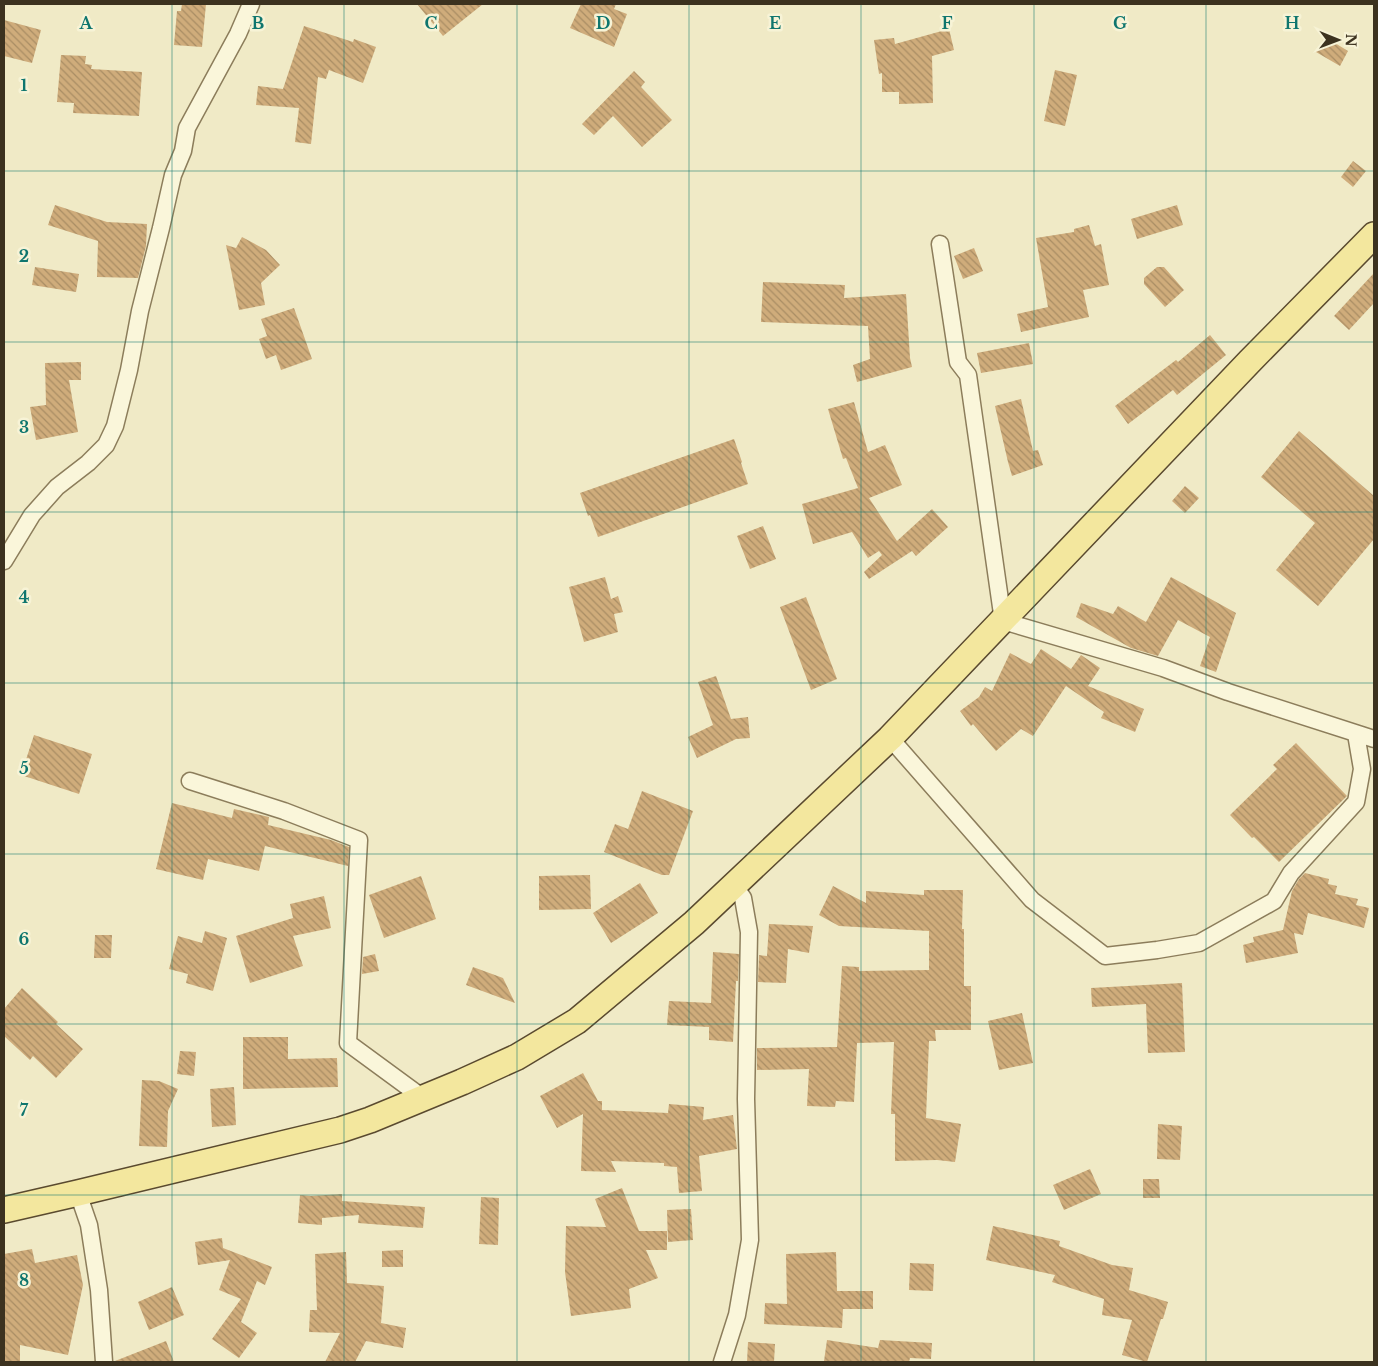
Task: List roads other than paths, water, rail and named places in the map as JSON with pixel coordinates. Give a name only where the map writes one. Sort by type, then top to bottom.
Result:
[{"type":"main road","points":[[4,1210],[340,1130],[370,1120],[517,1057],[577,1021],[694,923],[890,738],[1250,361],[1374,235]]},
{"type":"street","points":[[4,560],[32,515],[57,487],[88,463],[106,445],[115,426],[129,370],[140,311],[173,175],[183,151],[187,128],[238,34],[251,4]]},
{"type":"street","points":[[940,244],[958,362],[968,375],[1003,621],[1163,668],[1237,695],[1374,739]]},
{"type":"street","points":[[890,738],[1032,900],[1106,956],[1199,943],[1274,901],[1291,874],[1356,802],[1362,769],[1356,734]]},
{"type":"street","points":[[190,782],[284,811],[359,840],[348,1043],[423,1098]]},
{"type":"street","points":[[722,1362],[737,1315],[750,1240],[746,1099],[749,932],[743,898],[734,885]]},
{"type":"street","points":[[78,1193],[88,1225],[99,1290],[104,1362]]}]
